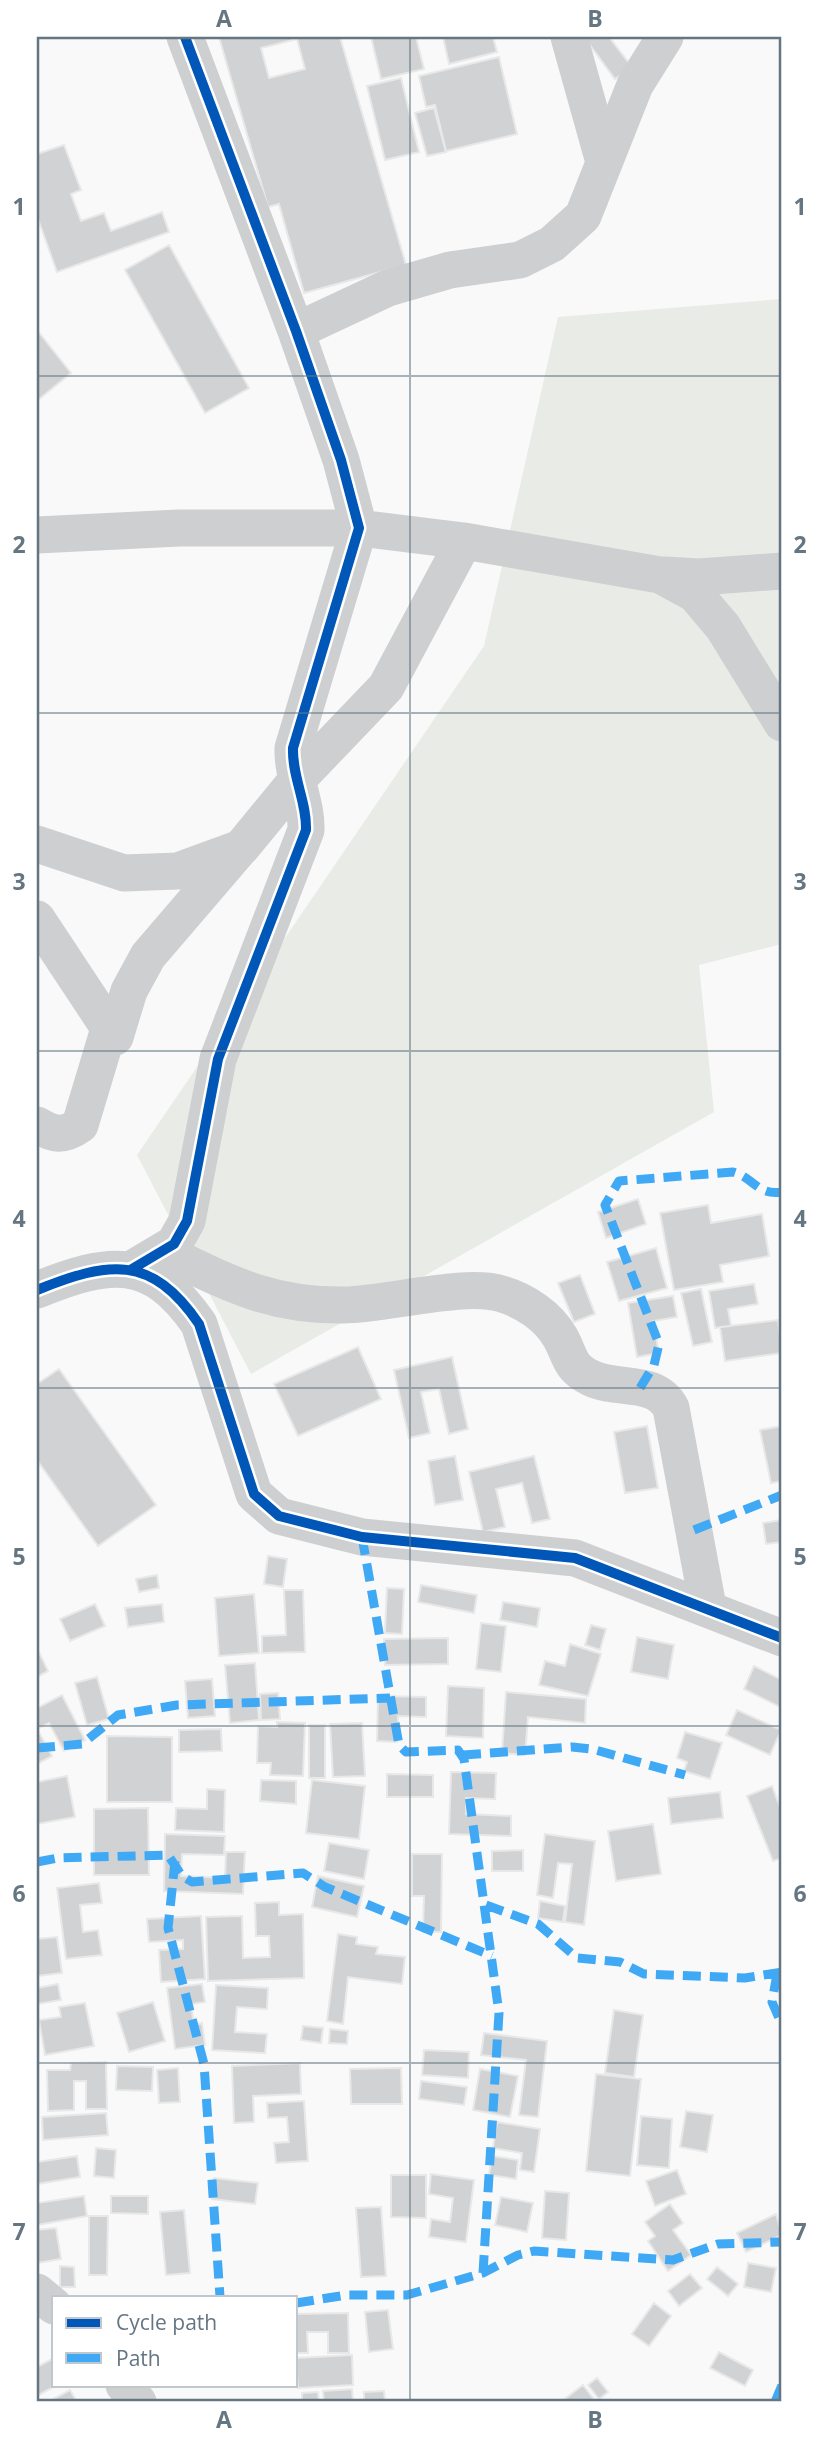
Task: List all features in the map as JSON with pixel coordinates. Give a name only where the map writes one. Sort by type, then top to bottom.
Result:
[{"type":"street","points":[[132,1269],[164,1252],[182,1236],[187,1221],[218,1059],[306,830],[306,812],[296,781],[293,748],[359,528],[341,460],[296,331],[185,37]]},
{"type":"street","points":[[569,37],[604,162]]},
{"type":"street","points":[[296,331],[388,288],[450,270],[520,260],[552,244],[583,216],[635,85],[665,37]]},
{"type":"street","points":[[37,535],[179,528],[359,528],[464,541],[660,575],[712,576],[782,571]]},
{"type":"street","points":[[115,1037],[129,991],[148,956],[296,781],[377,698],[394,675],[464,541]]},
{"type":"street","points":[[660,575],[695,594],[723,627],[782,723]]},
{"type":"street","points":[[37,844],[124,873],[178,871],[241,848]]},
{"type":"street","points":[[37,919],[115,1037]]},
{"type":"street","points":[[37,1125],[53,1135],[64,1134],[80,1125],[108,1032],[115,1037]]},
{"type":"street","points":[[164,1252],[245,1291],[274,1300],[345,1305],[485,1290],[517,1299],[537,1311],[556,1331],[572,1366],[601,1382],[656,1391],[664,1396],[671,1408],[708,1607]]},
{"type":"street","points":[[37,1290],[81,1272],[101,1268],[132,1269],[161,1281],[183,1301],[199,1324],[254,1494],[279,1517],[362,1537],[575,1558],[782,1637]]},
{"type":"street","points":[[37,2292],[52,2304]]},
{"type":"street","points":[[125,2386],[138,2402]]},
{"type":"shaded area","points":[[782,299],[782,944],[699,965],[714,1112],[251,1374],[137,1155],[484,646],[558,317]]},
{"type":"building","points":[[219,37],[340,37],[406,265],[304,293],[279,204],[268,207]],"holes":[[[297,39],[305,69],[269,78],[261,48]]]},
{"type":"building","points":[[371,37],[416,37],[424,69],[381,79]]},
{"type":"building","points":[[443,37],[493,37],[497,52],[449,64]]},
{"type":"building","points":[[584,37],[609,37],[632,67],[615,79]]},
{"type":"building","points":[[499,57],[517,134],[446,151],[435,105],[426,107],[419,76]]},
{"type":"building","points":[[401,78],[419,152],[385,160],[367,86]]},
{"type":"building","points":[[434,108],[446,152],[427,156],[415,113]]},
{"type":"building","points":[[64,145],[81,190],[71,194],[81,221],[104,213],[111,231],[162,212],[169,232],[57,272],[37,216],[37,154]]},
{"type":"building","points":[[169,245],[249,388],[205,413],[125,270]]},
{"type":"building","points":[[37,330],[71,373],[38,400],[37,398]]},
{"type":"building","points":[[638,1199],[646,1224],[606,1238],[598,1212]]},
{"type":"building","points":[[708,1205],[711,1223],[762,1214],[769,1256],[720,1265],[723,1282],[674,1290],[660,1213]]},
{"type":"building","points":[[656,1248],[667,1288],[619,1301],[607,1262]]},
{"type":"building","points":[[580,1275],[595,1314],[574,1322],[558,1283]]},
{"type":"building","points":[[754,1284],[758,1304],[728,1309],[731,1326],[715,1328],[709,1291]]},
{"type":"building","points":[[701,1289],[712,1342],[693,1346],[681,1293]]},
{"type":"building","points":[[673,1296],[677,1317],[653,1321],[659,1353],[637,1357],[628,1303]]},
{"type":"building","points":[[778,1320],[782,1353],[725,1361],[720,1327]]},
{"type":"building","points":[[358,1347],[381,1399],[298,1436],[274,1384]]},
{"type":"building","points":[[452,1357],[468,1429],[449,1434],[439,1389],[421,1392],[430,1433],[409,1438],[394,1370]]},
{"type":"building","points":[[59,1369],[156,1505],[98,1546],[37,1460],[37,1384]]},
{"type":"building","points":[[647,1426],[658,1488],[625,1493],[614,1432]]},
{"type":"building","points":[[782,1426],[782,1481],[771,1483],[760,1430]]},
{"type":"building","points":[[455,1456],[463,1500],[435,1505],[428,1461]]},
{"type":"building","points":[[534,1456],[550,1519],[532,1523],[522,1483],[496,1489],[505,1527],[483,1532],[469,1472]]},
{"type":"building","points":[[782,1520],[782,1542],[766,1544],[763,1523]]},
{"type":"building","points":[[268,1556],[287,1559],[283,1587],[264,1584]]},
{"type":"building","points":[[157,1575],[159,1588],[139,1592],[136,1579]]},
{"type":"building","points":[[421,1585],[477,1595],[474,1613],[418,1602]]},
{"type":"building","points":[[387,1588],[404,1589],[402,1634],[385,1633]]},
{"type":"building","points":[[284,1590],[303,1590],[305,1652],[262,1653],[262,1636],[286,1635]]},
{"type":"building","points":[[254,1594],[259,1653],[219,1656],[215,1598]]},
{"type":"building","points":[[503,1602],[540,1608],[537,1627],[500,1620]]},
{"type":"building","points":[[95,1604],[105,1626],[70,1641],[60,1619]]},
{"type":"building","points":[[162,1604],[164,1622],[128,1627],[125,1608]]},
{"type":"building","points":[[481,1623],[506,1626],[501,1672],[476,1669]]},
{"type":"building","points":[[591,1625],[606,1629],[600,1650],[585,1645]]},
{"type":"building","points":[[637,1637],[674,1645],[668,1679],[631,1672]]},
{"type":"building","points":[[448,1638],[448,1664],[385,1665],[384,1639]]},
{"type":"building","points":[[570,1644],[601,1654],[588,1696],[539,1685],[545,1661],[565,1666]]},
{"type":"building","points":[[37,1648],[48,1671],[37,1677]]},
{"type":"building","points":[[255,1663],[259,1720],[230,1723],[225,1665]]},
{"type":"building","points":[[754,1666],[782,1680],[782,1708],[744,1689]]},
{"type":"building","points":[[97,1677],[109,1719],[87,1725],[75,1683]]},
{"type":"building","points":[[212,1679],[215,1716],[188,1718],[185,1681]]},
{"type":"building","points":[[448,1686],[484,1688],[483,1738],[446,1736]]},
{"type":"building","points":[[506,1692],[586,1699],[585,1723],[528,1717],[525,1755],[502,1753]]},
{"type":"building","points":[[278,1693],[280,1719],[261,1720],[260,1694]]},
{"type":"building","points":[[62,1695],[85,1740],[64,1751],[49,1723],[37,1729],[37,1708]]},
{"type":"building","points":[[378,1696],[426,1697],[426,1717],[398,1716],[397,1742],[377,1741]]},
{"type":"building","points":[[737,1710],[781,1730],[770,1755],[726,1735]]},
{"type":"building","points":[[277,1722],[305,1723],[303,1776],[270,1775],[271,1763],[257,1763],[258,1726],[277,1727]]},
{"type":"building","points":[[362,1723],[365,1776],[333,1777],[330,1724]]},
{"type":"building","points":[[309,1725],[325,1725],[325,1778],[309,1778]]},
{"type":"building","points":[[37,1729],[52,1756],[37,1764]]},
{"type":"building","points":[[221,1729],[222,1751],[179,1752],[179,1730]]},
{"type":"building","points":[[685,1732],[722,1743],[710,1779],[684,1771],[687,1762],[677,1758]]},
{"type":"building","points":[[107,1736],[172,1737],[172,1802],[107,1802]]},
{"type":"building","points":[[451,1772],[496,1773],[495,1799],[466,1798],[466,1814],[511,1816],[511,1836],[449,1834]]},
{"type":"building","points":[[387,1774],[433,1775],[433,1797],[387,1797]]},
{"type":"building","points":[[67,1776],[75,1817],[37,1824],[37,1782]]},
{"type":"building","points":[[261,1780],[296,1781],[296,1804],[260,1801]]},
{"type":"building","points":[[312,1780],[365,1786],[359,1839],[306,1833]]},
{"type":"building","points":[[772,1786],[782,1813],[782,1858],[773,1861],[747,1796]]},
{"type":"building","points":[[207,1789],[225,1790],[224,1832],[175,1830],[176,1808],[207,1809]]},
{"type":"building","points":[[720,1792],[723,1818],[671,1824],[668,1798]]},
{"type":"building","points":[[148,1808],[149,1875],[94,1875],[94,1809]]},
{"type":"building","points":[[653,1824],[661,1874],[616,1881],[608,1831]]},
{"type":"building","points":[[165,1834],[225,1836],[224,1855],[182,1854],[181,1876],[225,1878],[226,1852],[245,1852],[243,1894],[164,1891]]},
{"type":"building","points":[[545,1834],[595,1841],[584,1925],[565,1922],[572,1864],[558,1863],[553,1898],[537,1895]]},
{"type":"building","points":[[329,1843],[369,1850],[364,1879],[324,1871]]},
{"type":"building","points":[[523,1850],[523,1871],[492,1871],[492,1851]]},
{"type":"building","points":[[412,1854],[442,1854],[441,1932],[423,1932],[424,1896],[412,1896]]},
{"type":"building","points":[[318,1876],[364,1886],[357,1917],[312,1907]]},
{"type":"building","points":[[99,1883],[102,1903],[80,1905],[83,1932],[98,1930],[102,1955],[66,1959],[57,1888]]},
{"type":"building","points":[[540,1901],[565,1906],[563,1922],[538,1918]]},
{"type":"building","points":[[279,1902],[279,1915],[303,1914],[304,1978],[208,1981],[206,1917],[242,1916],[243,1958],[270,1957],[269,1936],[256,1936],[255,1903]]},
{"type":"building","points":[[201,1916],[205,1979],[161,1982],[159,1950],[183,1949],[183,1940],[149,1942],[147,1919]]},
{"type":"building","points":[[338,1934],[357,1937],[356,1944],[378,1947],[376,1954],[405,1957],[402,1984],[348,1977],[343,2024],[327,2021]]},
{"type":"building","points":[[57,1937],[62,1973],[37,1976],[37,1939]]},
{"type":"building","points":[[58,1984],[61,2000],[37,2004],[37,1988]]},
{"type":"building","points":[[202,1984],[205,2002],[191,2004],[194,2025],[202,2023],[205,2045],[175,2049],[167,1988]]},
{"type":"building","points":[[216,1985],[268,1988],[267,2009],[237,2007],[235,2032],[267,2034],[265,2053],[212,2050]]},
{"type":"building","points":[[153,2002],[165,2041],[129,2052],[117,2013]]},
{"type":"building","points":[[85,2003],[94,2046],[45,2055],[39,2020],[61,2017],[59,2007]]},
{"type":"building","points":[[614,2010],[643,2015],[634,2077],[605,2073]]},
{"type":"building","points":[[303,2026],[323,2028],[321,2043],[301,2040]]},
{"type":"building","points":[[330,2029],[348,2031],[347,2044],[329,2043]]},
{"type":"building","points":[[484,2033],[547,2041],[538,2117],[519,2115],[526,2060],[481,2055]]},
{"type":"building","points":[[424,2050],[469,2052],[468,2078],[422,2075]]},
{"type":"building","points":[[106,2062],[107,2109],[86,2109],[86,2081],[74,2081],[74,2110],[48,2111],[47,2070],[70,2070],[71,2063]]},
{"type":"building","points":[[300,2063],[301,2094],[253,2096],[254,2122],[234,2123],[232,2066]]},
{"type":"building","points":[[117,2066],[153,2067],[152,2091],[116,2090]]},
{"type":"building","points":[[178,2068],[180,2102],[159,2103],[157,2070]]},
{"type":"building","points":[[401,2068],[402,2104],[351,2104],[350,2069]]},
{"type":"building","points":[[480,2069],[518,2076],[510,2117],[473,2110]]},
{"type":"building","points":[[596,2074],[641,2079],[630,2176],[586,2171]]},
{"type":"building","points":[[421,2081],[467,2087],[464,2105],[419,2099]]},
{"type":"building","points":[[304,2101],[308,2161],[276,2163],[274,2143],[289,2142],[287,2117],[268,2118],[267,2103]]},
{"type":"building","points":[[686,2111],[713,2115],[707,2152],[680,2147]]},
{"type":"building","points":[[106,2113],[108,2135],[43,2140],[42,2117]]},
{"type":"building","points":[[641,2116],[672,2119],[669,2168],[637,2165]]},
{"type":"building","points":[[497,2122],[540,2129],[534,2172],[520,2170],[522,2153],[493,2148]]},
{"type":"building","points":[[96,2148],[116,2150],[114,2178],[94,2176]]},
{"type":"building","points":[[77,2156],[80,2177],[37,2184],[37,2162]]},
{"type":"building","points":[[492,2156],[518,2160],[516,2179],[489,2175]]},
{"type":"building","points":[[677,2170],[686,2194],[655,2206],[646,2181]]},
{"type":"building","points":[[431,2174],[474,2180],[466,2242],[429,2237],[431,2219],[450,2222],[453,2198],[429,2194]]},
{"type":"building","points":[[391,2175],[426,2175],[426,2218],[391,2217]]},
{"type":"building","points":[[214,2178],[258,2183],[255,2204],[212,2199]]},
{"type":"building","points":[[545,2191],[569,2193],[566,2240],[542,2238]]},
{"type":"building","points":[[84,2196],[87,2216],[37,2225],[37,2203]]},
{"type":"building","points":[[111,2196],[148,2196],[148,2214],[111,2213]]},
{"type":"building","points":[[501,2197],[533,2203],[527,2232],[495,2225]]},
{"type":"building","points":[[670,2204],[683,2223],[673,2230],[691,2255],[668,2271],[648,2241],[655,2236],[645,2222]]},
{"type":"building","points":[[381,2207],[386,2276],[361,2277],[356,2208]]},
{"type":"building","points":[[184,2210],[190,2273],[166,2275],[160,2212]]},
{"type":"building","points":[[776,2214],[782,2235],[746,2252],[737,2233]]},
{"type":"building","points":[[89,2216],[108,2216],[107,2275],[89,2275]]},
{"type":"building","points":[[56,2228],[61,2259],[37,2263],[37,2230]]},
{"type":"building","points":[[748,2263],[776,2268],[771,2292],[744,2287]]},
{"type":"building","points":[[60,2266],[74,2267],[75,2287],[60,2287]]},
{"type":"building","points":[[717,2267],[738,2284],[728,2296],[707,2279]]},
{"type":"building","points":[[690,2274],[702,2288],[679,2306],[668,2291]]},
{"type":"building","points":[[654,2303],[671,2316],[649,2346],[632,2334]]},
{"type":"building","points":[[388,2310],[393,2349],[369,2352],[365,2312]]},
{"type":"building","points":[[348,2313],[349,2353],[328,2353],[328,2332],[307,2332],[308,2353],[298,2353],[298,2314]]},
{"type":"building","points":[[719,2352],[753,2370],[745,2386],[710,2368]]},
{"type":"building","points":[[352,2355],[353,2385],[298,2388],[298,2358]]},
{"type":"building","points":[[52,2359],[52,2386],[55,2386],[37,2396],[37,2367]]},
{"type":"building","points":[[597,2378],[608,2392],[599,2399],[588,2385]]},
{"type":"building","points":[[583,2385],[596,2402],[561,2402]]},
{"type":"building","points":[[352,2389],[353,2402],[324,2402],[323,2391]]},
{"type":"building","points":[[70,2390],[77,2402],[48,2402]]},
{"type":"building","points":[[384,2391],[385,2402],[364,2402],[364,2392]]},
{"type":"building","points":[[318,2392],[319,2402],[302,2402],[302,2393]]},
{"type":"marked path","points":[[640,1388],[654,1365],[659,1344],[605,1205],[619,1181],[733,1172],[761,1189],[774,1193],[782,1192]]},
{"type":"marked path","points":[[694,1530],[782,1495]]},
{"type":"marked path","points":[[362,1537],[399,1745],[406,1752],[458,1750],[464,1759],[499,2013],[483,2273]]},
{"type":"marked path","points":[[37,1748],[82,1744],[118,1715],[177,1705],[390,1698]]},
{"type":"marked path","points":[[463,1755],[572,1747],[592,1749],[685,1775]]},
{"type":"marked path","points":[[37,1862],[58,1858],[168,1855],[182,1876],[192,1882],[303,1873],[325,1887],[492,1956]]},
{"type":"marked path","points":[[175,1861],[168,1928],[204,2064],[220,2296]]},
{"type":"marked path","points":[[486,1905],[538,1924],[577,1958],[620,1962],[644,1974],[745,1978],[782,1972]]},
{"type":"marked path","points":[[777,1974],[772,2002],[782,2025]]},
{"type":"marked path","points":[[298,2303],[347,2295],[407,2295],[483,2273],[518,2255],[534,2251],[673,2260],[718,2244],[782,2242]]},
{"type":"marked path","points":[[775,2402],[782,2385]]},
{"type":"cycle path","points":[[132,1269],[174,1244],[187,1221],[218,1059],[306,830],[293,748],[359,528],[341,460],[296,331],[185,37]]},
{"type":"cycle path","points":[[37,1290],[86,1273],[107,1270],[127,1270],[146,1275],[164,1285],[199,1324],[254,1494],[279,1516],[362,1537],[575,1558],[782,1638]]}]
